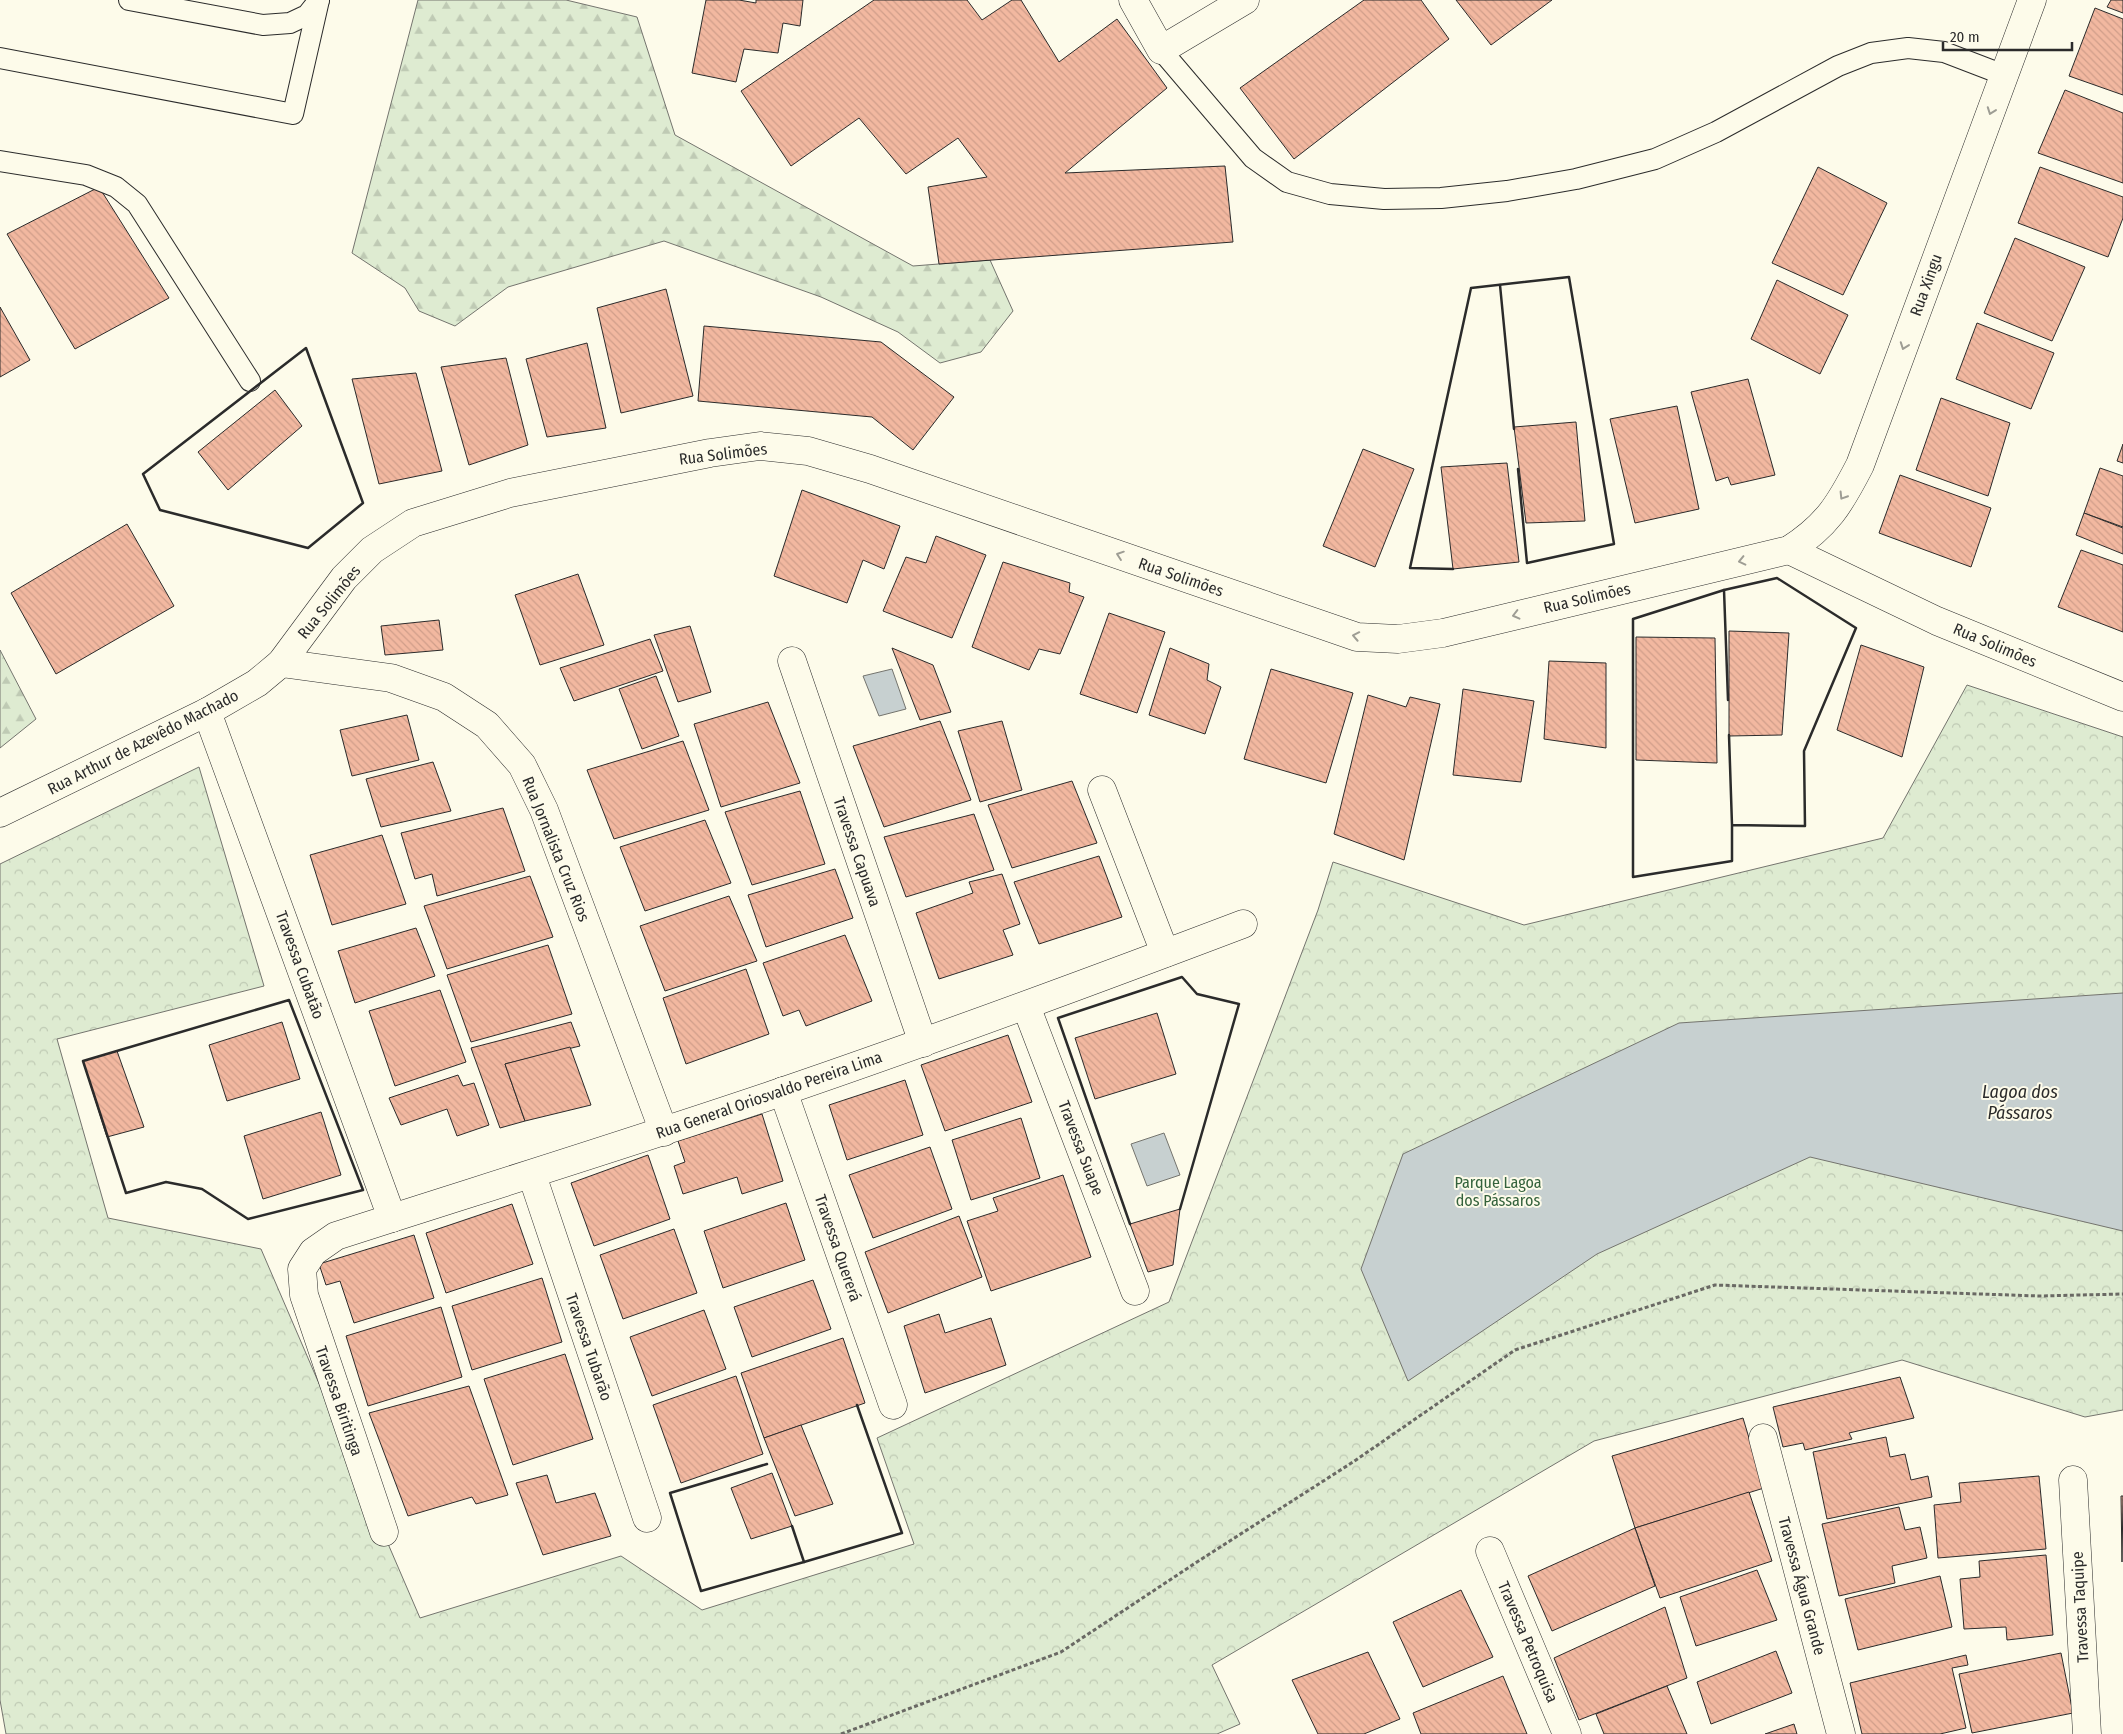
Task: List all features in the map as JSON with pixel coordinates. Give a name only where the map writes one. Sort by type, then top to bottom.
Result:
[{"type":"street","points":[[1133,0],[1161,50],[1244,0]]},
{"type":"street","name":"Rua Xingu","points":[[1790,550],[1810,537],[1830,517],[1860,465],[2032,0]]},
{"type":"street","name":"Rua Solimões","points":[[280,663],[344,578],[372,550],[413,523],[510,493],[710,453],[760,446],[808,451],[870,469],[1357,637],[1398,639],[1443,634],[1790,550],[1936,621],[2123,697]]},
{"type":"street","name":"Travessa Capuava","points":[[792,661],[923,1043]]},
{"type":"street","name":"Rua Arthur de Azevêdo Machado","points":[[0,813],[207,712],[257,683],[280,663]]},
{"type":"street","name":"Rua Jornalista Cruz Rios","points":[[280,663],[391,678],[444,697],[487,725],[522,764],[544,810],[664,1132]]},
{"type":"street","name":"Travessa Cubatão","points":[[207,712],[392,1218]]},
{"type":"street","points":[[1102,790],[1165,953]]},
{"type":"street","name":"Rua General Oriosvaldo Pereira Lima","points":[[302,1269],[313,1252],[336,1236],[664,1132],[923,1043],[1243,924]]},
{"type":"street","name":"Travessa Suape","points":[[1026,1006],[1135,1290]]},
{"type":"street","name":"Travessa Quererá","points":[[783,1091],[893,1404]]},
{"type":"street","name":"Travessa Tubarão","points":[[532,1175],[647,1518]]},
{"type":"street","name":"Travessa Biritinga","points":[[302,1269],[304,1295],[314,1328],[384,1532]]},
{"type":"street","name":"Travessa Água Grande","points":[[1763,1438],[1841,1734]]},
{"type":"street","name":"Travessa Taquipe","points":[[2073,1480],[2087,1734]]},
{"type":"street","name":"Travessa Petroquisa","points":[[1490,1551],[1567,1734]]},
{"type":"lane","points":[[129,0],[264,25],[290,23],[307,15],[319,0]]},
{"type":"lane","points":[[0,58],[293,114],[319,0]]},
{"type":"lane","points":[[1161,50],[1253,158],[1287,182],[1330,194],[1384,199],[1441,198],[1507,191],[1576,179],[1655,159],[1716,132],[1838,66],[1871,53],[1908,48],[1944,52],[2004,75]]},
{"type":"lane","points":[[0,161],[86,174],[116,187],[136,204],[250,381]]},
{"type":"path","points":[[841,1734],[1061,1652],[1353,1462],[1515,1350],[1715,1285],[2038,1296],[2123,1294]]},
{"type":"green space","points":[[418,0],[566,0],[637,17],[675,135],[913,266],[990,260],[1013,311],[981,352],[940,363],[898,332],[821,297],[664,241],[508,287],[455,326],[419,311],[405,288],[352,253]]},
{"type":"green space","points":[[0,650],[36,719],[0,748]]},
{"type":"green space","name":"Parque Lagoa dos Pássaros","points":[[1967,685],[2123,737],[2123,1410],[2085,1417],[1902,1360],[1594,1441],[1212,1665],[1240,1724],[1217,1734],[6,1734],[0,1700],[0,864],[199,767],[264,986],[57,1039],[108,1218],[261,1249],[420,1618],[621,1556],[702,1610],[914,1544],[877,1438],[1169,1302],[1318,910],[1333,862],[1524,925],[1883,838]]},
{"type":"water","points":[[892,669],[906,709],[879,716],[863,676]]},
{"type":"water","name":"Lagoa dos Pássaros","points":[[2123,993],[2123,1231],[1810,1157],[1597,1254],[1408,1381],[1361,1269],[1403,1154],[1679,1023]]},
{"type":"water","points":[[1164,1133],[1180,1175],[1147,1186],[1131,1144]]},
{"type":"building","points":[[706,0],[739,0],[756,3],[756,0],[803,0],[800,26],[783,23],[778,53],[744,49],[736,82],[692,73]]},
{"type":"building","points":[[874,0],[967,0],[982,20],[1012,0],[1021,0],[1059,62],[1117,19],[1167,88],[1065,173],[1225,166],[1233,242],[939,264],[928,187],[987,177],[958,138],[906,174],[859,118],[791,166],[741,91]]},
{"type":"building","points":[[1364,0],[1421,0],[1449,39],[1294,159],[1240,88]]},
{"type":"building","points":[[1456,0],[1552,0],[1491,45]]},
{"type":"building","points":[[2111,0],[2123,0],[2123,13],[2107,7]]},
{"type":"building","points":[[2095,8],[2123,19],[2123,95],[2069,76]]},
{"type":"building","points":[[2065,90],[2123,113],[2123,183],[2038,153]]},
{"type":"building","points":[[1818,167],[1887,203],[1843,295],[1772,263]]},
{"type":"building","points":[[2040,167],[2123,197],[2123,218],[2108,257],[2018,223]]},
{"type":"building","points":[[99,187],[169,298],[75,349],[7,234]]},
{"type":"building","points":[[2015,238],[2085,267],[2052,341],[1984,313]]},
{"type":"building","points":[[1777,280],[1848,315],[1820,374],[1751,339]]},
{"type":"building","points":[[666,289],[693,396],[621,413],[597,308]]},
{"type":"building","points":[[0,307],[30,360],[0,377]]},
{"type":"building","points":[[1977,323],[2054,353],[2031,409],[1956,379]]},
{"type":"building","points":[[704,326],[881,342],[954,397],[913,450],[872,417],[698,401]]},
{"type":"building","points":[[587,343],[606,428],[547,437],[526,359]]},
{"type":"building","points":[[506,358],[528,445],[469,465],[441,367]]},
{"type":"building","points":[[416,373],[442,471],[379,484],[352,379]]},
{"type":"building","points":[[1748,379],[1775,475],[1731,485],[1728,477],[1716,481],[1691,392]]},
{"type":"building","points":[[275,390],[302,426],[228,490],[198,452]]},
{"type":"building","points":[[1941,398],[2010,423],[1988,496],[1916,470]]},
{"type":"building","points":[[1677,406],[1699,509],[1635,523],[1610,419]]},
{"type":"building","points":[[1576,422],[1585,521],[1526,523],[1514,427]]},
{"type":"building","points":[[2123,444],[2123,463],[2117,461]]},
{"type":"building","points":[[1363,449],[1414,469],[1375,567],[1323,546]]},
{"type":"building","points":[[1507,463],[1519,562],[1453,569],[1441,467]]},
{"type":"building","points":[[2100,468],[2123,476],[2123,527],[2084,513]]},
{"type":"building","points":[[1900,475],[1991,508],[1971,567],[1879,533]]},
{"type":"building","points":[[802,490],[900,526],[884,569],[863,560],[847,603],[774,576]]},
{"type":"building","points":[[2084,513],[2123,528],[2123,554],[2076,535]]},
{"type":"building","points":[[127,524],[174,606],[56,674],[11,593]]},
{"type":"building","points":[[936,536],[986,555],[952,638],[883,611],[906,557],[926,563]]},
{"type":"building","points":[[2081,550],[2123,565],[2123,632],[2058,607]]},
{"type":"building","points":[[1003,562],[1070,583],[1069,592],[1084,597],[1060,654],[1039,649],[1029,670],[972,647]]},
{"type":"building","points":[[578,574],[604,645],[540,665],[515,595]]},
{"type":"building","points":[[1109,613],[1165,632],[1137,713],[1080,694]]},
{"type":"building","points":[[439,620],[443,650],[385,655],[381,626]]},
{"type":"building","points":[[690,626],[711,692],[678,702],[654,635]]},
{"type":"building","points":[[1729,631],[1789,633],[1782,735],[1729,736]]},
{"type":"building","points":[[1636,637],[1715,638],[1717,763],[1636,760]]},
{"type":"building","points":[[650,639],[663,671],[574,701],[560,668]]},
{"type":"building","points":[[1861,645],[1924,667],[1902,757],[1837,730]]},
{"type":"building","points":[[892,648],[933,665],[951,712],[920,720]]},
{"type":"building","points":[[1170,648],[1209,664],[1207,680],[1221,687],[1205,734],[1149,715]]},
{"type":"building","points":[[1549,661],[1606,663],[1606,748],[1544,739]]},
{"type":"building","points":[[1271,669],[1353,693],[1326,783],[1244,759]]},
{"type":"building","points":[[656,676],[679,736],[642,749],[619,689]]},
{"type":"building","points":[[1463,689],[1534,701],[1521,782],[1453,775]]},
{"type":"building","points":[[1368,695],[1406,707],[1410,697],[1440,704],[1404,860],[1334,834]]},
{"type":"building","points":[[768,702],[800,783],[721,807],[694,724]]},
{"type":"building","points":[[407,715],[419,760],[352,776],[340,730]]},
{"type":"building","points":[[940,721],[971,800],[884,827],[853,746]]},
{"type":"building","points":[[1002,721],[1022,790],[980,802],[958,731]]},
{"type":"building","points":[[683,741],[709,810],[614,839],[587,770]]},
{"type":"building","points":[[433,762],[451,811],[381,827],[366,779]]},
{"type":"building","points":[[1072,781],[1097,843],[1012,868],[988,805]]},
{"type":"building","points":[[800,791],[825,864],[752,885],[725,812]]},
{"type":"building","points":[[503,808],[525,871],[437,896],[432,874],[415,879],[401,833]]},
{"type":"building","points":[[974,814],[994,870],[906,897],[884,837]]},
{"type":"building","points":[[705,820],[731,883],[645,911],[620,847]]},
{"type":"building","points":[[382,835],[406,904],[332,925],[310,855]]},
{"type":"building","points":[[1099,856],[1122,917],[1039,944],[1014,882]]},
{"type":"building","points":[[835,869],[853,918],[766,947],[748,895]]},
{"type":"building","points":[[1002,874],[1020,924],[1003,930],[1013,955],[939,979],[916,913],[973,893],[969,882]]},
{"type":"building","points":[[530,876],[553,937],[447,969],[424,906]]},
{"type":"building","points":[[729,896],[757,961],[665,991],[640,926]]},
{"type":"building","points":[[416,928],[435,976],[355,1003],[338,951]]},
{"type":"building","points":[[845,935],[872,1001],[806,1026],[799,1010],[783,1016],[763,963]]},
{"type":"building","points":[[548,945],[572,1014],[471,1042],[447,975]]},
{"type":"building","points":[[746,969],[769,1034],[686,1064],[663,998]]},
{"type":"building","points":[[440,990],[466,1062],[395,1086],[369,1011]]},
{"type":"building","points":[[1157,1013],[1176,1074],[1095,1099],[1075,1038]]},
{"type":"building","points":[[282,1022],[300,1079],[227,1101],[209,1045]]},
{"type":"building","points":[[571,1022],[580,1046],[505,1064],[525,1121],[500,1128],[471,1048]]},
{"type":"building","points":[[1008,1035],[1032,1102],[945,1131],[921,1065]]},
{"type":"building","points":[[570,1047],[591,1105],[525,1121],[505,1064]]},
{"type":"building","points":[[117,1051],[144,1127],[107,1137],[83,1061]]},
{"type":"building","points":[[458,1075],[463,1086],[474,1083],[489,1125],[457,1136],[447,1109],[401,1125],[389,1098]]},
{"type":"building","points":[[905,1080],[923,1135],[847,1160],[829,1105]]},
{"type":"building","points":[[321,1112],[341,1175],[263,1199],[244,1136]]},
{"type":"building","points":[[762,1114],[783,1181],[742,1194],[737,1177],[683,1194],[674,1166],[685,1162],[678,1141]]},
{"type":"building","points":[[1021,1118],[1040,1178],[971,1200],[952,1140]]},
{"type":"building","points":[[930,1147],[952,1209],[873,1238],[849,1175]]},
{"type":"building","points":[[648,1155],[670,1219],[594,1246],[571,1183]]},
{"type":"building","points":[[1063,1175],[1091,1257],[991,1291],[967,1221],[998,1211],[993,1198]]},
{"type":"building","points":[[786,1203],[805,1260],[723,1288],[704,1231]]},
{"type":"building","points":[[512,1204],[533,1264],[446,1293],[426,1233]]},
{"type":"building","points":[[1180,1209],[1173,1265],[1148,1272],[1130,1224]]},
{"type":"building","points":[[959,1216],[982,1277],[888,1313],[865,1252]]},
{"type":"building","points":[[674,1229],[697,1293],[623,1319],[600,1255]]},
{"type":"building","points":[[414,1235],[434,1298],[354,1323],[340,1281],[326,1285],[319,1264]]},
{"type":"building","points":[[542,1278],[562,1342],[472,1370],[452,1306]]},
{"type":"building","points":[[813,1280],[831,1329],[752,1357],[734,1307]]},
{"type":"building","points":[[441,1307],[462,1377],[368,1406],[346,1336]]},
{"type":"building","points":[[704,1310],[726,1369],[652,1396],[630,1337]]},
{"type":"building","points":[[939,1314],[945,1333],[991,1318],[1006,1365],[925,1393],[904,1326]]},
{"type":"building","points":[[843,1338],[865,1403],[764,1438],[741,1373]]},
{"type":"building","points":[[565,1354],[593,1439],[513,1465],[484,1379]]},
{"type":"building","points":[[736,1376],[763,1454],[681,1483],[653,1405]]},
{"type":"building","points":[[1900,1377],[1914,1418],[1849,1433],[1852,1439],[1805,1450],[1803,1443],[1783,1447],[1773,1407]]},
{"type":"building","points":[[469,1386],[508,1495],[476,1504],[472,1497],[408,1516],[369,1413]]},
{"type":"building","points":[[1743,1418],[1764,1488],[1635,1528],[1612,1456]]},
{"type":"building","points":[[801,1425],[833,1504],[795,1516],[764,1438]]},
{"type":"building","points":[[1886,1437],[1890,1457],[1905,1454],[1911,1480],[1928,1476],[1932,1497],[1827,1519],[1813,1452]]},
{"type":"building","points":[[772,1473],[792,1526],[751,1539],[731,1488]]},
{"type":"building","points":[[547,1475],[556,1503],[595,1493],[611,1536],[543,1555],[516,1483]]},
{"type":"building","points":[[2039,1476],[2046,1549],[1938,1558],[1934,1505],[1961,1502],[1959,1483]]},
{"type":"building","points":[[1749,1492],[1772,1561],[1660,1598],[1635,1528]]},
{"type":"building","points":[[2121,1496],[2123,1496],[2122,1562]]},
{"type":"building","points":[[1899,1507],[1905,1530],[1920,1527],[1927,1558],[1892,1566],[1895,1583],[1839,1596],[1822,1524]]},
{"type":"building","points":[[1635,1528],[1655,1586],[1552,1631],[1528,1576]]},
{"type":"building","points":[[2046,1555],[2053,1635],[2007,1640],[2006,1627],[1964,1629],[1960,1579],[1980,1577],[1979,1561]]},
{"type":"building","points":[[1757,1570],[1777,1620],[1696,1646],[1680,1597]]},
{"type":"building","points":[[1940,1576],[1952,1627],[1858,1650],[1845,1599]]},
{"type":"building","points":[[1461,1590],[1493,1657],[1423,1687],[1393,1622]]},
{"type":"building","points":[[1665,1607],[1687,1678],[1579,1720],[1554,1658]]},
{"type":"building","points":[[1776,1651],[1792,1693],[1711,1724],[1697,1682]]},
{"type":"building","points":[[1368,1652],[1400,1719],[1364,1734],[1318,1734],[1292,1680]]},
{"type":"building","points":[[2061,1653],[2073,1713],[1972,1733],[1959,1674]]},
{"type":"building","points":[[1966,1655],[1968,1665],[1952,1668],[1966,1728],[1940,1734],[1862,1734],[1850,1683]]},
{"type":"building","points":[[1503,1676],[1527,1734],[1421,1734],[1413,1713]]},
{"type":"building","points":[[1667,1686],[1687,1734],[1604,1734],[1596,1714]]},
{"type":"building","points":[[1794,1724],[1797,1734],[1765,1734]]},
{"type":"wall","points":[[1453,569],[1410,568],[1471,288],[1569,277],[1614,544],[1527,563],[1518,469]]},
{"type":"wall","points":[[1500,285],[1514,429]]},
{"type":"wall","points":[[306,348],[363,503],[308,548],[160,510],[143,474],[306,348]]},
{"type":"wall","points":[[1729,735],[1732,825],[1805,826],[1804,751],[1856,628],[1777,578],[1724,590],[1633,619],[1633,877],[1732,861],[1732,825]]},
{"type":"wall","points":[[1724,590],[1728,700]]},
{"type":"wall","points":[[1130,1224],[1058,1018],[1182,977],[1197,994],[1239,1004],[1180,1209]]},
{"type":"wall","points":[[289,1000],[363,1190],[248,1219],[202,1189],[166,1182],[126,1193],[83,1061],[289,1000]]},
{"type":"wall","points":[[804,1562],[902,1533],[857,1405]]},
{"type":"wall","points":[[767,1464],[670,1493],[701,1591],[804,1562],[792,1526]]}]
